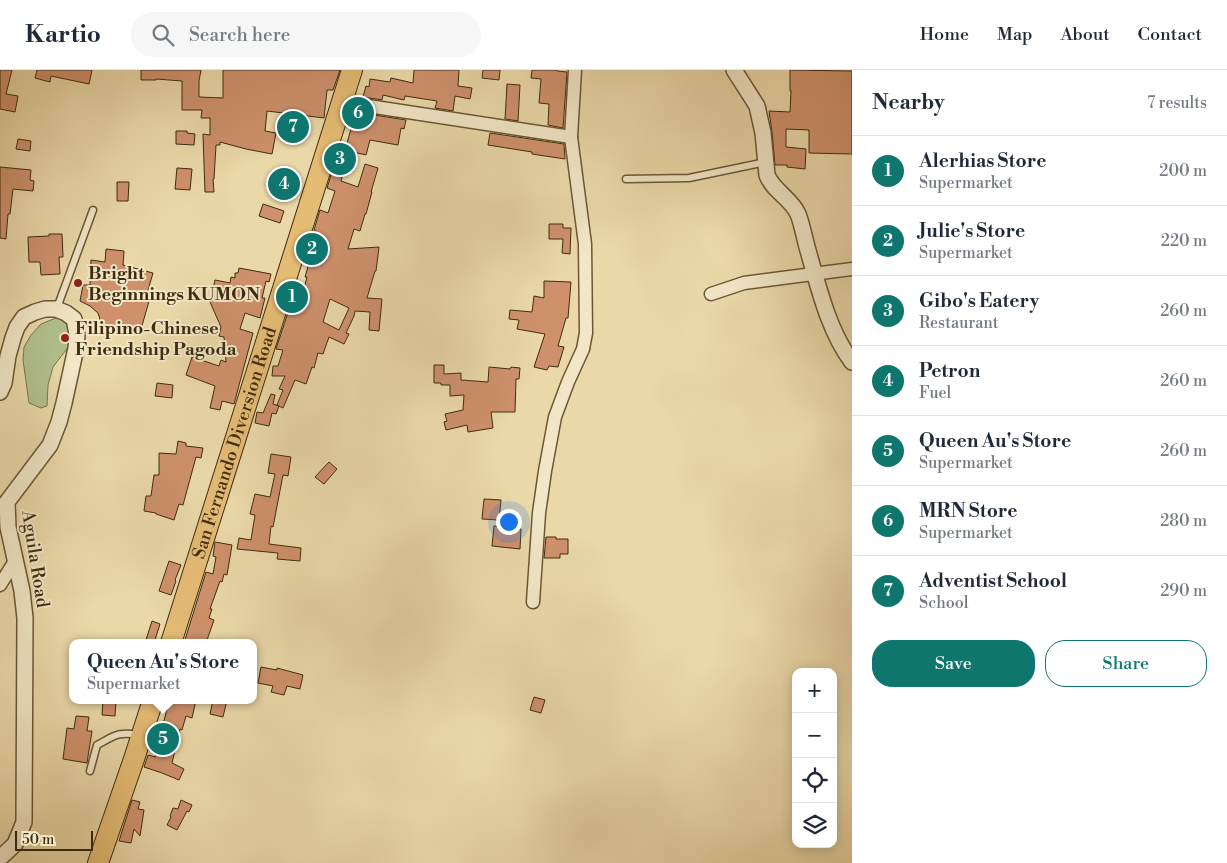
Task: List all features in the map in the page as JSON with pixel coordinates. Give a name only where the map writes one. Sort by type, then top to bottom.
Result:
[{"type":"highway","name":"San Fernando Diversion Road","points":[[172,639],[352,70]]},
{"type":"highway","points":[[98,863],[152,704]]},
{"type":"street","points":[[534,602],[539,513],[555,417],[582,349],[586,333],[585,244],[571,137],[575,70]]},
{"type":"street","points":[[734,70],[757,106],[763,133],[766,175],[797,212],[814,273],[834,332],[852,362]]},
{"type":"street","points":[[342,102],[571,137]]},
{"type":"street","points":[[710,294],[744,283],[852,269]]},
{"type":"street","points":[[0,392],[4,383],[8,356],[17,327],[24,317],[35,312],[56,309]]},
{"type":"street","name":"Aguila Road","points":[[0,858],[16,844],[24,822],[25,618],[22,591],[4,503],[50,445],[60,422],[76,348],[77,334],[74,320],[66,313],[56,309]]},
{"type":"street","points":[[0,585],[15,561]]},
{"type":"lane","points":[[626,179],[689,178],[766,162]]},
{"type":"lane","points":[[56,309],[93,210]]},
{"type":"lane","points":[[90,771],[97,745],[119,733],[142,736]]},
{"type":"green space","points":[[56,318],[64,318],[70,322],[69,346],[53,367],[48,385],[47,406],[41,408],[29,403],[23,360],[24,347],[31,335],[41,324]]},
{"type":"building","points":[[0,70],[12,70],[6,94],[18,96],[15,112],[0,109]]},
{"type":"building","points":[[37,70],[92,70],[89,84],[51,76],[50,82],[35,78]]},
{"type":"building","points":[[141,70],[201,70],[199,97],[223,98],[223,70],[340,70],[333,90],[327,90],[324,118],[267,111],[265,131],[276,133],[272,154],[220,142],[220,145],[216,145],[213,179],[214,192],[205,192],[203,134],[210,135],[210,118],[201,118],[202,110],[182,110],[182,81],[141,80]]},
{"type":"building","points":[[414,70],[459,70],[458,86],[472,88],[470,99],[455,96],[453,111],[435,108],[437,101],[405,96],[404,100],[383,95],[382,100],[363,97],[366,86],[369,87],[370,79],[390,82],[391,78],[413,83]]},
{"type":"building","points":[[483,70],[500,70],[499,80],[482,78]]},
{"type":"building","points":[[532,70],[567,72],[563,128],[548,125],[549,104],[539,103],[541,79],[531,78]]},
{"type":"building","points":[[790,70],[852,71],[852,154],[809,153],[809,130],[786,129],[786,147],[806,149],[805,169],[787,167],[787,165],[775,165],[769,111],[790,112]]},
{"type":"building","points":[[507,84],[520,85],[518,121],[505,119]]},
{"type":"building","points":[[356,112],[406,120],[404,129],[401,128],[398,145],[370,140],[366,155],[345,150]]},
{"type":"building","points":[[176,131],[187,131],[187,133],[195,134],[194,145],[176,144]]},
{"type":"building","points":[[490,133],[564,144],[565,159],[488,145]]},
{"type":"building","points":[[18,139],[31,141],[30,151],[16,149]]},
{"type":"building","points":[[338,153],[348,156],[341,181],[358,187],[365,164],[378,168],[360,231],[354,229],[348,249],[379,247],[376,271],[367,298],[382,299],[379,331],[369,330],[370,312],[355,311],[346,333],[349,334],[344,344],[329,337],[323,354],[318,353],[314,368],[312,367],[306,384],[295,380],[283,408],[277,405],[283,390],[279,389],[285,376],[272,376],[273,366],[278,366],[283,350],[276,349],[294,294],[302,296],[312,253],[308,251],[316,231],[314,230],[320,210],[328,213],[335,191],[327,188]],"holes":[[[330,299],[349,308],[339,330],[323,322]]]},
{"type":"building","points":[[0,167],[31,170],[30,180],[34,181],[33,191],[13,189],[6,239],[0,238]]},
{"type":"building","points":[[177,168],[192,169],[190,190],[175,189]]},
{"type":"building","points":[[274,173],[299,181],[294,194],[270,187]]},
{"type":"building","points":[[117,182],[129,182],[128,201],[117,201]]},
{"type":"building","points":[[263,204],[284,211],[280,223],[259,216]]},
{"type":"building","points":[[549,224],[563,224],[563,228],[571,228],[570,254],[562,253],[563,239],[549,239]]},
{"type":"building","points":[[49,234],[62,234],[63,257],[59,257],[60,274],[41,275],[40,262],[29,262],[28,237],[49,236]]},
{"type":"building","points":[[106,249],[124,251],[123,265],[153,273],[146,297],[150,298],[141,329],[122,324],[103,329],[98,313],[80,301],[83,285],[90,285],[91,260],[105,262]]},
{"type":"building","points":[[239,268],[271,274],[269,282],[266,281],[262,298],[265,298],[260,318],[245,313],[240,329],[253,333],[234,404],[222,401],[220,410],[210,408],[215,386],[186,375],[192,357],[219,366],[221,360],[226,362],[224,337],[219,336],[221,327],[210,302],[215,280],[230,283],[231,277],[235,278],[235,273],[238,273]]},
{"type":"building","points":[[544,281],[571,282],[568,318],[566,318],[558,346],[564,347],[558,367],[549,366],[547,370],[534,367],[545,334],[517,329],[519,320],[509,319],[510,310],[532,312],[534,296],[544,298]]},
{"type":"building","points":[[434,365],[444,365],[444,374],[461,373],[461,380],[488,382],[489,367],[520,368],[519,379],[516,379],[515,412],[491,412],[493,428],[468,432],[467,425],[446,430],[444,422],[447,421],[445,414],[463,410],[464,395],[450,396],[450,385],[434,383]]},
{"type":"building","points":[[157,383],[173,385],[172,398],[155,396]]},
{"type":"building","points":[[271,394],[275,395],[273,404],[279,406],[276,414],[272,413],[269,426],[255,423],[257,412],[263,413]]},
{"type":"building","points":[[178,441],[186,443],[186,446],[203,448],[201,458],[196,457],[183,505],[179,504],[174,520],[156,513],[144,511],[146,496],[151,496],[154,475],[159,475],[159,453],[176,454]]},
{"type":"building","points":[[271,454],[291,457],[288,476],[283,475],[273,527],[271,526],[269,544],[301,548],[300,561],[277,559],[278,553],[237,549],[239,538],[251,540],[255,515],[250,514],[255,494],[270,497],[275,474],[268,473]]},
{"type":"building","points":[[329,462],[337,469],[324,484],[315,477]]},
{"type":"building","points":[[484,499],[501,500],[499,520],[482,519]]},
{"type":"building","points":[[494,526],[521,529],[520,549],[492,546]]},
{"type":"building","points":[[546,537],[568,539],[568,554],[560,554],[560,558],[544,558]]},
{"type":"building","points":[[215,542],[232,545],[227,575],[224,574],[222,582],[220,581],[210,609],[212,609],[209,618],[214,620],[207,639],[185,639],[206,572],[213,574],[216,557],[213,556]]},
{"type":"building","points":[[169,561],[181,565],[171,595],[159,591]]},
{"type":"building","points":[[152,621],[160,624],[155,639],[146,639]]},
{"type":"building","points":[[261,667],[277,670],[277,668],[303,675],[300,689],[287,686],[284,695],[271,692],[273,686],[258,683]]},
{"type":"building","points":[[534,697],[545,700],[541,713],[530,710]]},
{"type":"building","points":[[103,704],[116,704],[115,716],[102,715]]},
{"type":"building","points":[[164,704],[195,704],[192,718],[186,716],[182,730],[180,729],[172,763],[184,769],[179,780],[144,767],[148,755],[155,757],[167,709],[163,708]]},
{"type":"building","points":[[212,704],[226,704],[223,717],[210,714]]},
{"type":"building","points":[[76,716],[89,717],[87,731],[92,731],[87,763],[63,759],[67,728],[74,729]]},
{"type":"building","points":[[132,800],[140,802],[138,809],[144,810],[140,836],[134,829],[131,843],[119,841]]},
{"type":"building","points":[[181,800],[192,805],[177,830],[167,825],[173,808],[178,809]]},
{"type":"place","name":"MRN Store","points":[[358,113]]},
{"type":"place","name":"Adventist School","points":[[293,127]]},
{"type":"place","name":"Gibo's Eatery","points":[[340,159]]},
{"type":"place","name":"Petron","points":[[284,184]]},
{"type":"place","name":"Julie's Store","points":[[312,249]]},
{"type":"place","name":"Bright Beginnings KUMON","points":[[78,283]]},
{"type":"place","name":"Alerhias Store","points":[[292,297]]},
{"type":"place","name":"Filipino-Chinese Friendship Pagoda","points":[[65,338]]},
{"type":"place","name":"Queen Au's Store","points":[[163,739]]}]
